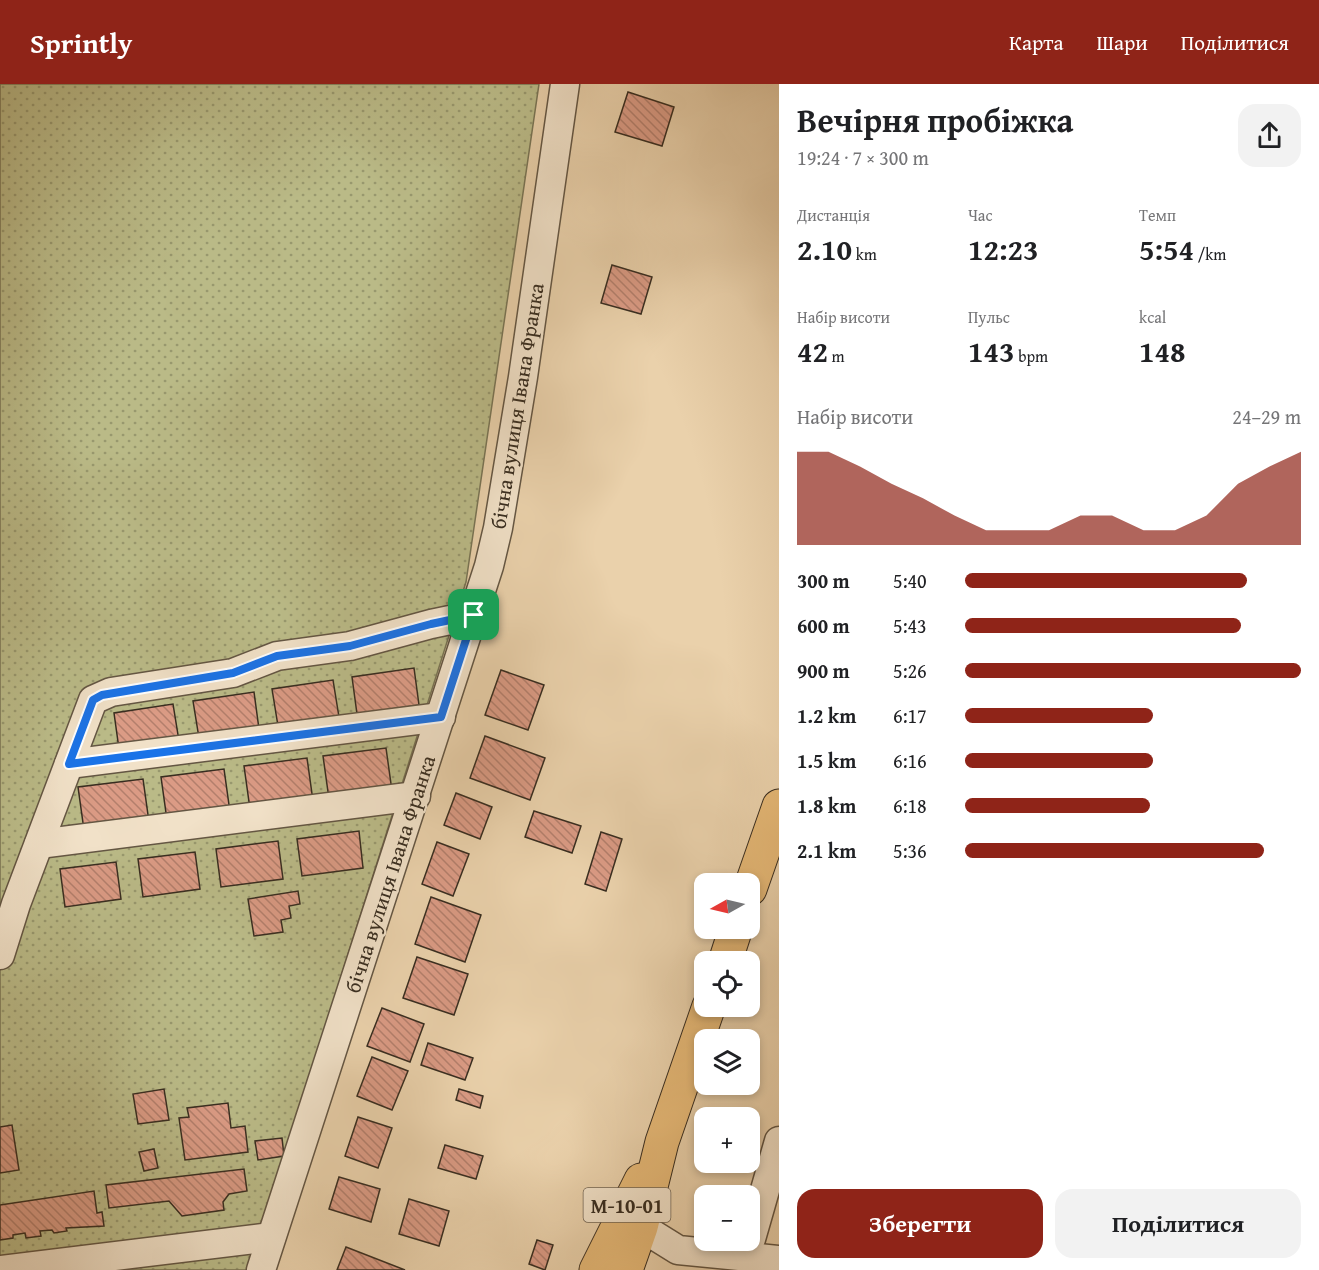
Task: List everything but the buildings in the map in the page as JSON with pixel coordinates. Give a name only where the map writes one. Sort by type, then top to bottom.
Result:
[{"type":"highway","points":[[756,873],[779,806]]},
{"type":"highway","name":"М-10-01","points":[[626,1270],[641,1227],[662,1142],[705,1017]]},
{"type":"highway","name":"М-10-01","points":[[596,1270],[620,1218],[662,1142]]},
{"type":"street","name":"бічна вулиця Івана Франка","points":[[261,1270],[474,615],[498,528],[565,84]]},
{"type":"street","points":[[0,956],[93,700],[111,692],[233,673],[277,656],[350,646],[474,615]]},
{"type":"street","points":[[69,764],[441,717]]},
{"type":"street","points":[[39,844],[416,796]]},
{"type":"street","points":[[760,1205],[779,1141]]},
{"type":"street","points":[[641,1227],[679,1260],[779,1260]]},
{"type":"street","points":[[0,1270],[271,1237]]},
{"type":"street","points":[[760,1240],[779,1242]]},
{"type":"street","points":[[679,1260],[708,1251]]},
{"type":"green space","points":[[0,84],[539,84],[466,582],[248,1270],[0,1270]]},
{"type":"route","points":[[474,615],[441,717],[69,764],[93,700],[102,695],[233,673],[277,656],[350,646],[474,615]]}]
